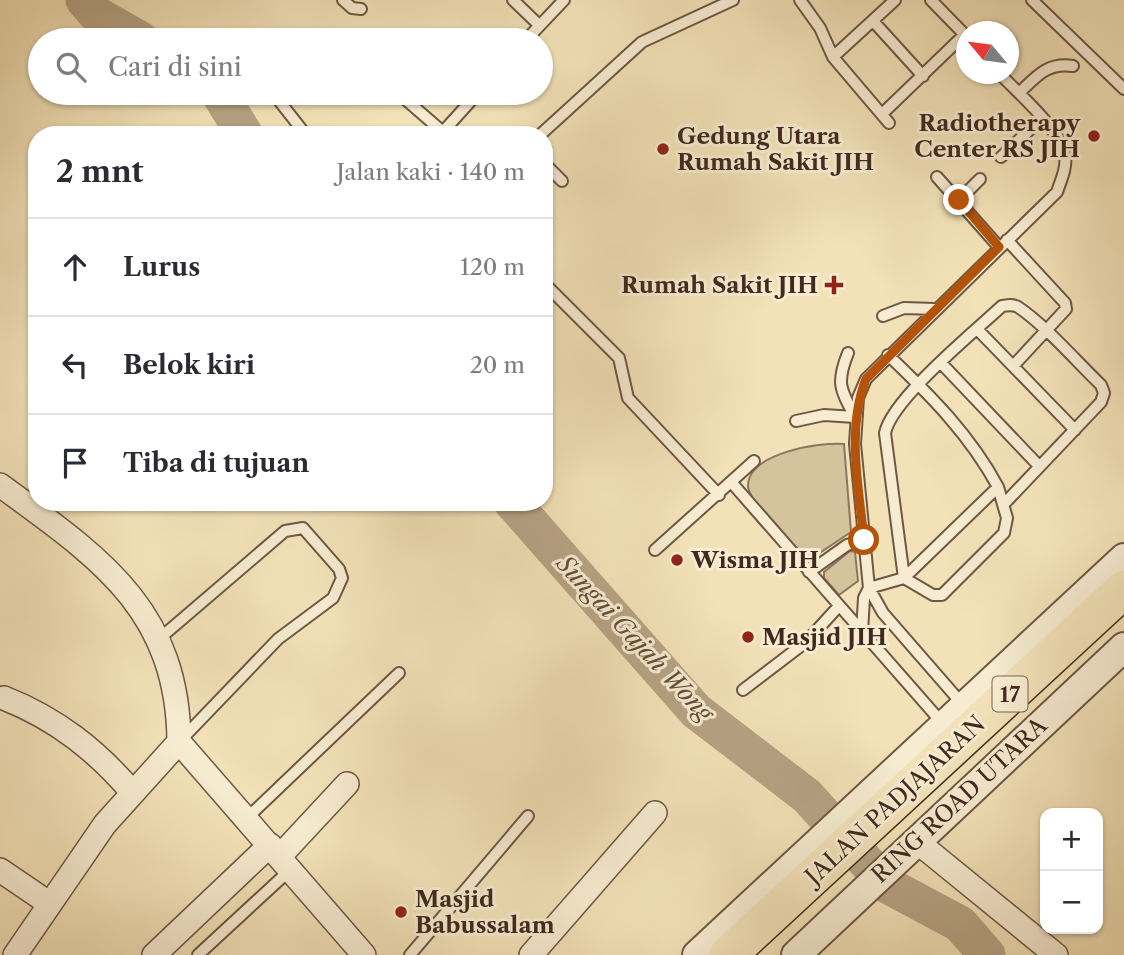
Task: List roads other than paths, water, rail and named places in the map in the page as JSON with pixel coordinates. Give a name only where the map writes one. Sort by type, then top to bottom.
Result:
[{"type":"highway","name":"JALAN PADJAJARAN","points":[[762,955],[820,885],[898,808],[1121,575]]},
{"type":"highway","name":"JALAN PADJAJARAN","points":[[898,808],[1124,621]]},
{"type":"highway","name":"JALAN PADJAJARAN","points":[[728,955],[820,885]]},
{"type":"street","points":[[0,485],[28,497]]},
{"type":"street","points":[[18,954],[105,824],[179,742],[179,724],[159,639],[149,619],[108,568],[45,511]]},
{"type":"street","points":[[1056,955],[898,808],[954,716],[1121,575]]},
{"type":"street","name":"RING ROAD UTARA","points":[[898,808],[1124,647]]},
{"type":"street","points":[[1,699],[34,710],[74,734],[134,793]]},
{"type":"street","points":[[179,742],[363,955]]},
{"type":"street","points":[[154,955],[280,857],[346,784]]},
{"type":"street","points":[[531,955],[655,813]]},
{"type":"street","points":[[0,870],[50,904]]},
{"type":"street","points":[[697,955],[820,885]]},
{"type":"street","points":[[796,955],[820,885]]},
{"type":"lane","points":[[343,0],[352,8],[361,9]]},
{"type":"lane","points":[[513,0],[539,25]]},
{"type":"lane","points":[[536,28],[564,0]]},
{"type":"lane","points":[[550,126],[642,43],[733,0]]},
{"type":"lane","points":[[800,0],[824,35],[833,57],[885,118],[956,45]]},
{"type":"lane","points":[[833,57],[895,0]]},
{"type":"lane","points":[[931,0],[956,26]]},
{"type":"lane","points":[[1032,0],[1124,89]]},
{"type":"lane","points":[[873,21],[923,76]]},
{"type":"lane","points":[[1019,93],[1044,69],[1057,64],[1073,66]]},
{"type":"lane","points":[[954,716],[883,613],[869,588],[855,416],[866,379],[1056,192],[1064,175],[1065,154],[1042,118],[1010,84]]},
{"type":"lane","points":[[283,105],[299,126]]},
{"type":"lane","points":[[411,105],[434,126]]},
{"type":"lane","points":[[448,126],[467,105]]},
{"type":"lane","points":[[1001,158],[1042,118]]},
{"type":"lane","points":[[553,172],[562,181]]},
{"type":"lane","points":[[937,177],[1065,303],[1064,315],[1014,365]]},
{"type":"lane","points":[[959,200],[980,179]]},
{"type":"lane","points":[[553,292],[619,358],[628,398],[719,495]]},
{"type":"lane","points":[[904,578],[886,433],[893,414],[919,385],[1002,306],[1010,304],[1017,306],[1101,385],[1104,393],[1101,402],[1004,504]]},
{"type":"lane","points":[[883,316],[904,308],[935,309]]},
{"type":"lane","points":[[978,329],[1075,430]]},
{"type":"lane","points":[[848,353],[839,374],[840,389],[855,416]]},
{"type":"lane","points":[[888,355],[964,434],[998,487],[1008,526],[942,594],[933,595],[904,578]]},
{"type":"lane","points":[[942,363],[1039,466]]},
{"type":"lane","points":[[796,421],[824,415],[855,416]]},
{"type":"lane","points":[[655,551],[754,461]]},
{"type":"lane","points":[[732,482],[838,607],[954,716]]},
{"type":"lane","points":[[862,632],[864,598],[869,588],[904,578],[998,487]]},
{"type":"lane","points":[[159,639],[285,531],[303,528],[339,569],[342,578],[334,598],[278,639],[179,742]]},
{"type":"lane","points":[[808,572],[847,545],[864,540]]},
{"type":"lane","points":[[743,690],[806,642],[838,607]]},
{"type":"lane","points":[[247,818],[398,673]]},
{"type":"lane","points":[[410,955],[528,816]]},
{"type":"lane","points":[[198,955],[280,857]]},
{"type":"waterway","name":"Sungai Gajah Wong","points":[[84,0],[97,15],[120,28]]},
{"type":"waterway","name":"Sungai Gajah Wong","points":[[226,105],[239,126]]},
{"type":"waterway","name":"Sungai Gajah Wong","points":[[520,511],[696,711],[807,796],[887,885],[960,924],[987,955]]},
{"type":"place","name":"Radiotherapy Center RS JIH","points":[[1094,136]]},
{"type":"place","name":"Gedung Utara Rumah Sakit JIH","points":[[663,149]]},
{"type":"place","name":"Rumah Sakit JIH","points":[[834,285]]},
{"type":"place","name":"Wisma JIH","points":[[677,560]]},
{"type":"place","name":"Masjid JIH","points":[[748,637]]},
{"type":"place","name":"Masjid Babussalam","points":[[401,912]]}]
